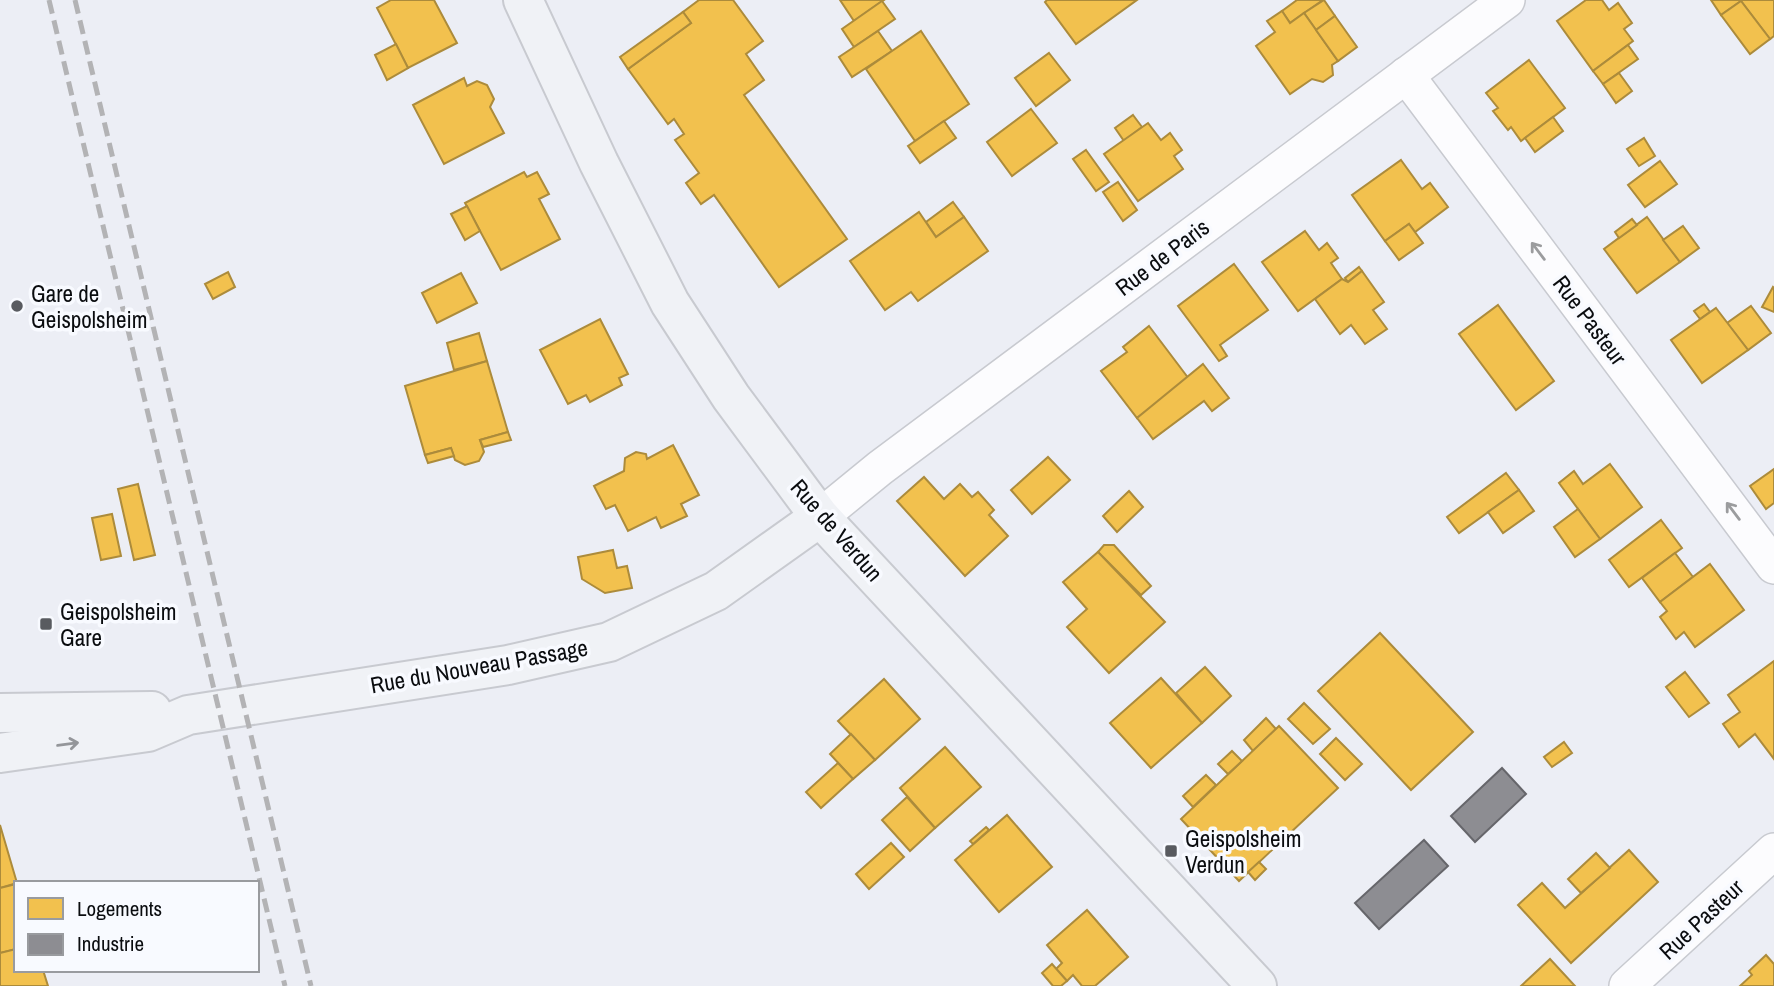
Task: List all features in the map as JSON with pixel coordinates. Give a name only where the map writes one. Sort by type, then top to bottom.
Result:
[{"type":"main road","name":"Rue de Verdun","points":[[523,0],[599,163],[670,303],[731,397],[820,517],[1256,986]]},
{"type":"main road","name":"Rue du Nouveau Passage","points":[[0,753],[148,732],[188,715],[508,665],[609,642],[716,590],[820,517]]},
{"type":"main road","name":"Rue du Nouveau Passage","points":[[0,713],[147,711],[188,715]]},
{"type":"street","name":"Rue de Paris","points":[[820,517],[889,461],[1507,0]]},
{"type":"street","name":"Rue Pasteur","points":[[1406,75],[1774,566]]},
{"type":"street","name":"Rue Pasteur","points":[[1627,986],[1774,851]]},
{"type":"building: Logements","points":[[391,0],[434,0],[457,43],[408,68],[377,8]]},
{"type":"building: Logements","points":[[699,0],[733,0],[763,41],[746,54],[764,80],[744,95],[847,239],[779,287],[714,195],[701,204],[686,183],[699,173],[675,140],[684,134],[674,119],[668,124],[628,69],[691,23],[683,12]]},
{"type":"building: Logements","points":[[840,0],[884,0],[854,21]]},
{"type":"building: Logements","points":[[1137,0],[1076,44],[1045,2]]},
{"type":"building: Logements","points":[[1297,0],[1323,0],[1290,23],[1282,11]]},
{"type":"building: Logements","points":[[1324,0],[1335,16],[1316,30],[1304,13]]},
{"type":"building: Logements","points":[[1586,0],[1602,0],[1609,10],[1618,3],[1632,23],[1624,29],[1633,41],[1593,71],[1557,21]]},
{"type":"building: Logements","points":[[1711,0],[1774,0],[1774,36],[1770,39],[1741,1],[1721,15]]},
{"type":"building: Logements","points":[[882,1],[895,19],[854,47],[842,29]]},
{"type":"building: Logements","points":[[1741,1],[1770,39],[1750,54],[1721,15]]},
{"type":"building: Logements","points":[[1282,11],[1290,23],[1304,13],[1338,61],[1332,65],[1333,75],[1323,82],[1312,79],[1290,94],[1256,46],[1275,32],[1267,21]]},
{"type":"building: Logements","points":[[683,12],[691,23],[628,69],[620,57]]},
{"type":"building: Logements","points":[[1335,16],[1357,47],[1338,61],[1316,30]]},
{"type":"building: Logements","points":[[878,31],[892,51],[852,77],[839,57]]},
{"type":"building: Logements","points":[[921,31],[969,104],[915,141],[866,69]]},
{"type":"building: Logements","points":[[396,44],[408,68],[387,80],[375,55]]},
{"type":"building: Logements","points":[[1628,45],[1638,59],[1603,84],[1593,71]]},
{"type":"building: Logements","points":[[1049,53],[1070,80],[1036,106],[1015,78]]},
{"type":"building: Logements","points":[[1529,60],[1565,108],[1521,141],[1511,127],[1508,130],[1493,111],[1498,108],[1486,93]]},
{"type":"building: Logements","points":[[1619,73],[1632,91],[1616,103],[1603,84]]},
{"type":"building: Logements","points":[[464,78],[467,86],[477,81],[487,85],[494,99],[490,107],[504,133],[444,164],[413,105]]},
{"type":"building: Logements","points":[[1031,109],[1057,143],[1012,176],[987,142]]},
{"type":"building: Logements","points":[[1133,115],[1142,127],[1124,141],[1115,128]]},
{"type":"building: Logements","points":[[1553,117],[1563,131],[1535,152],[1525,138]]},
{"type":"building: Logements","points":[[944,121],[956,138],[920,163],[908,146]]},
{"type":"building: Logements","points":[[1148,123],[1161,140],[1170,133],[1182,150],[1174,156],[1183,169],[1138,201],[1104,154]]},
{"type":"building: Logements","points":[[1644,138],[1655,156],[1639,166],[1627,149]]},
{"type":"building: Logements","points":[[1086,150],[1109,182],[1096,191],[1073,159]]},
{"type":"building: Logements","points":[[1401,160],[1422,189],[1430,183],[1448,207],[1415,232],[1409,224],[1385,241],[1352,195]]},
{"type":"building: Logements","points":[[1660,161],[1677,184],[1645,207],[1628,185]]},
{"type":"building: Logements","points":[[524,172],[527,177],[537,172],[549,194],[539,199],[560,239],[501,270],[465,203]]},
{"type":"building: Logements","points":[[1118,182],[1137,210],[1123,221],[1103,192]]},
{"type":"building: Logements","points":[[953,202],[964,217],[936,237],[926,222]]},
{"type":"building: Logements","points":[[467,206],[480,231],[465,240],[451,214]]},
{"type":"building: Logements","points":[[919,212],[936,237],[964,217],[988,251],[918,301],[911,292],[885,310],[850,261]]},
{"type":"building: Logements","points":[[1647,217],[1680,262],[1637,293],[1604,249]]},
{"type":"building: Logements","points":[[1632,219],[1637,225],[1619,238],[1615,232]]},
{"type":"building: Logements","points":[[1409,224],[1423,243],[1399,260],[1385,241]]},
{"type":"building: Logements","points":[[1683,226],[1699,248],[1680,262],[1663,240]]},
{"type":"building: Logements","points":[[1305,231],[1319,250],[1327,243],[1338,258],[1331,263],[1342,279],[1298,311],[1262,262]]},
{"type":"building: Logements","points":[[1234,264],[1268,310],[1220,345],[1227,356],[1219,361],[1178,306]]},
{"type":"building: Logements","points":[[1359,267],[1362,271],[1348,282],[1345,278]]},
{"type":"building: Logements","points":[[1362,271],[1384,302],[1373,310],[1387,329],[1365,344],[1351,325],[1340,334],[1315,299],[1342,279],[1348,282]]},
{"type":"building: Logements","points":[[228,272],[235,287],[213,299],[205,284]]},
{"type":"building: Logements","points":[[461,273],[477,303],[437,323],[422,293]]},
{"type":"building: Logements","points":[[1774,288],[1774,312],[1762,307]]},
{"type":"building: Logements","points":[[1704,304],[1710,312],[1700,319],[1694,311]]},
{"type":"building: Logements","points":[[1498,305],[1554,381],[1516,410],[1459,334]]},
{"type":"building: Logements","points":[[1751,306],[1771,333],[1748,350],[1727,323]]},
{"type":"building: Logements","points":[[1716,308],[1748,350],[1702,383],[1671,340]]},
{"type":"building: Logements","points":[[600,319],[628,374],[619,378],[622,385],[590,402],[586,395],[568,404],[540,350]]},
{"type":"building: Logements","points":[[1149,326],[1189,379],[1137,418],[1101,371],[1127,352],[1123,347]]},
{"type":"building: Logements","points":[[479,333],[487,361],[454,370],[447,343]]},
{"type":"building: Logements","points":[[487,361],[508,432],[480,440],[484,452],[479,461],[465,465],[455,460],[451,448],[425,455],[405,386]]},
{"type":"building: Logements","points":[[1203,364],[1229,398],[1212,411],[1204,401],[1153,439],[1137,418]]},
{"type":"building: Logements","points":[[508,432],[511,440],[483,447],[480,440]]},
{"type":"building: Logements","points":[[673,445],[699,495],[681,504],[687,516],[661,528],[656,517],[628,531],[615,505],[606,509],[594,486],[624,471],[625,458],[636,452],[646,454],[647,459]]},
{"type":"building: Logements","points":[[451,448],[454,456],[428,463],[425,455]]},
{"type":"building: Logements","points":[[1048,457],[1070,480],[1032,514],[1011,490]]},
{"type":"building: Logements","points":[[1610,464],[1642,507],[1600,539],[1559,483],[1574,471],[1583,484]]},
{"type":"building: Logements","points":[[1774,469],[1774,503],[1766,509],[1750,486]]},
{"type":"building: Logements","points":[[1506,473],[1519,490],[1459,533],[1447,517]]},
{"type":"building: Logements","points":[[924,477],[944,499],[960,484],[972,497],[978,492],[994,510],[989,515],[1008,536],[965,576],[897,501]]},
{"type":"building: Logements","points":[[138,484],[155,555],[134,560],[118,489]]},
{"type":"building: Logements","points":[[1519,490],[1534,511],[1503,533],[1488,512]]},
{"type":"building: Logements","points":[[1129,491],[1143,507],[1117,532],[1103,516]]},
{"type":"building: Logements","points":[[1578,509],[1600,539],[1575,557],[1554,527]]},
{"type":"building: Logements","points":[[112,514],[121,556],[101,560],[92,518]]},
{"type":"building: Logements","points":[[1661,520],[1682,548],[1629,587],[1609,560]]},
{"type":"building: Logements","points":[[1104,545],[1114,545],[1151,586],[1141,595],[1098,552]]},
{"type":"building: Logements","points":[[613,550],[617,568],[627,566],[632,588],[605,593],[582,579],[578,557]]},
{"type":"building: Logements","points":[[1098,552],[1165,622],[1109,673],[1067,627],[1087,609],[1063,582]]},
{"type":"building: Logements","points":[[1675,553],[1693,577],[1660,602],[1642,578]]},
{"type":"building: Logements","points":[[1710,564],[1744,610],[1695,647],[1684,632],[1676,639],[1660,617],[1667,611],[1660,602]]},
{"type":"building: Logements","points":[[1380,633],[1473,732],[1411,790],[1318,691]]},
{"type":"building: Logements","points":[[1774,661],[1774,759],[1755,734],[1739,747],[1723,724],[1740,712],[1728,695]]},
{"type":"building: Logements","points":[[1205,667],[1231,696],[1202,723],[1176,693]]},
{"type":"building: Logements","points":[[1685,672],[1709,703],[1689,717],[1666,687]]},
{"type":"building: Logements","points":[[1161,678],[1202,723],[1151,768],[1110,723]]},
{"type":"building: Logements","points":[[884,679],[920,719],[875,760],[838,721]]},
{"type":"building: Logements","points":[[1304,703],[1330,729],[1313,744],[1288,719]]},
{"type":"building: Logements","points":[[1266,718],[1276,729],[1253,751],[1244,740]]},
{"type":"building: Logements","points":[[1279,726],[1338,788],[1239,881],[1181,819]]},
{"type":"building: Logements","points":[[851,734],[875,760],[853,779],[830,754]]},
{"type":"building: Logements","points":[[1336,738],[1362,764],[1345,780],[1320,754]]},
{"type":"building: Logements","points":[[1564,742],[1572,753],[1552,767],[1544,757]]},
{"type":"building: Logements","points":[[945,747],[981,787],[935,828],[900,788]]},
{"type":"building: Logements","points":[[1232,751],[1242,761],[1228,774],[1218,764]]},
{"type":"building: Logements","points":[[838,763],[853,779],[821,808],[806,792]]},
{"type":"building: Logements","points":[[1206,775],[1216,785],[1193,807],[1183,796]]},
{"type":"building: Logements","points":[[907,797],[935,828],[910,851],[882,820]]},
{"type":"building: Logements","points":[[1007,815],[1052,867],[999,912],[955,860]]},
{"type":"building: Logements","points":[[0,825],[16,881],[0,888]]},
{"type":"building: Logements","points":[[986,827],[989,830],[973,844],[970,841]]},
{"type":"building: Logements","points":[[891,843],[904,857],[869,889],[856,874]]},
{"type":"building: Logements","points":[[1629,850],[1658,882],[1571,963],[1518,905],[1542,883],[1565,908]]},
{"type":"building: Logements","points":[[1596,853],[1610,868],[1581,893],[1568,879]]},
{"type":"building: Logements","points":[[1259,862],[1266,869],[1255,880],[1248,872]]},
{"type":"building: Logements","points":[[14,884],[14,950],[0,953],[0,888]]},
{"type":"building: Logements","points":[[1087,910],[1128,957],[1095,986],[1082,986],[1073,975],[1067,981],[1056,969],[1062,963],[1047,945]]},
{"type":"building: Logements","points":[[14,950],[14,972],[44,972],[48,986],[0,986],[0,953]]},
{"type":"building: Logements","points":[[1766,955],[1774,964],[1774,986],[1740,986],[1752,975],[1749,971]]},
{"type":"building: Logements","points":[[1550,959],[1575,986],[1521,986]]},
{"type":"building: Logements","points":[[1052,964],[1067,981],[1061,986],[1053,986],[1042,973]]},
{"type":"building: Industrie","points":[[1502,768],[1526,794],[1475,842],[1451,816]]},
{"type":"building: Industrie","points":[[1424,840],[1448,866],[1379,929],[1355,903]]},
{"type":"railway","points":[[49,0],[285,986]]},
{"type":"railway","points":[[75,0],[311,986]]},
{"type":"place","name":"Gare de Geispolsheim","points":[[17,306]]},
{"type":"place","name":"Geispolsheim Gare","points":[[46,624]]},
{"type":"place","name":"Geispolsheim Verdun","points":[[1171,851]]}]
